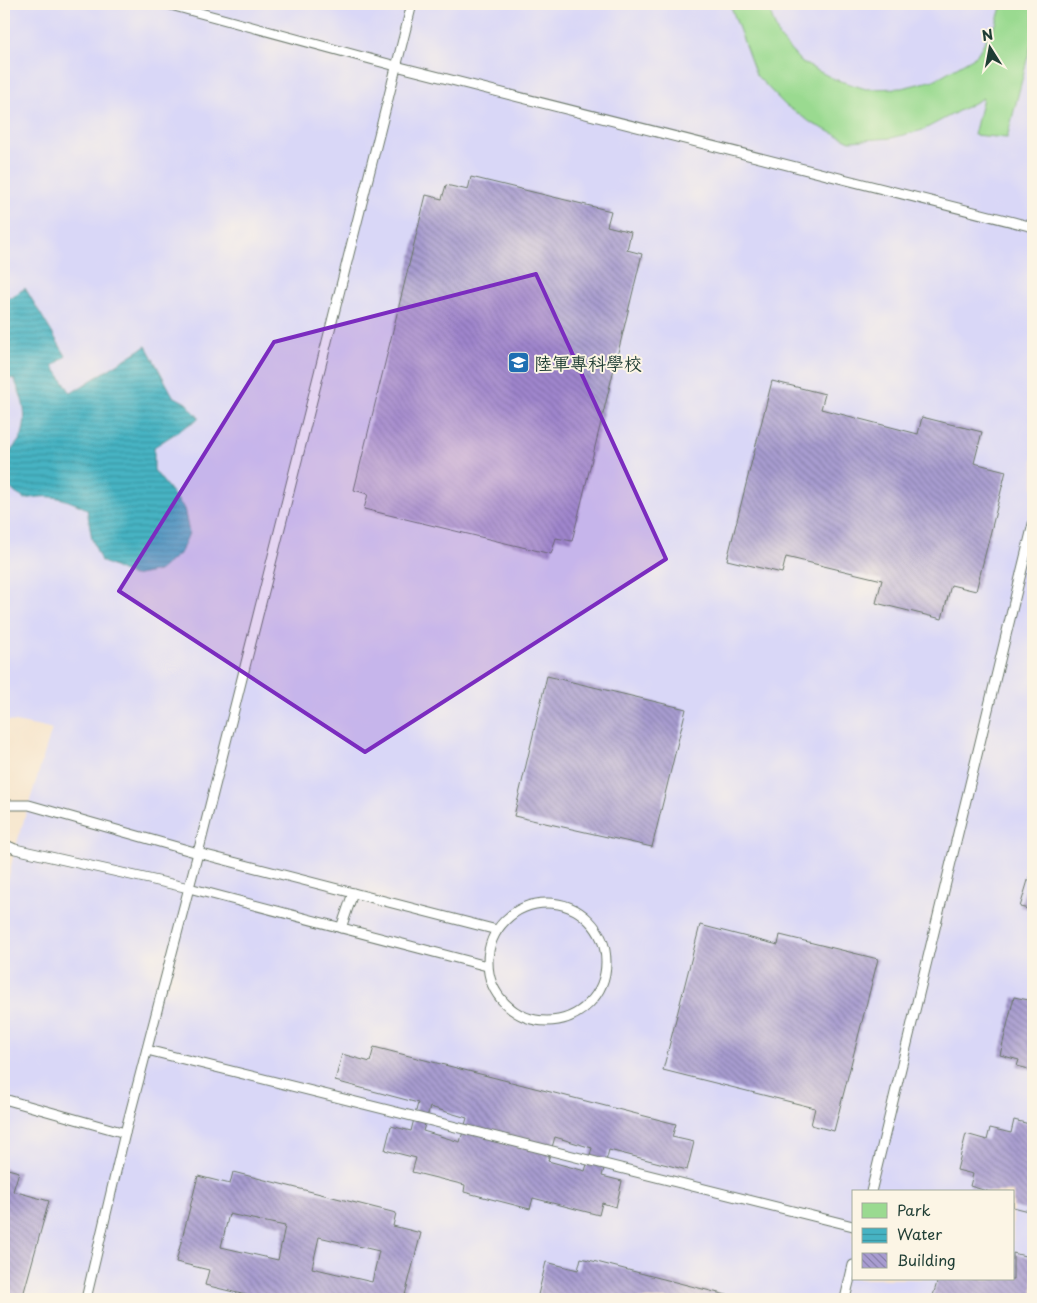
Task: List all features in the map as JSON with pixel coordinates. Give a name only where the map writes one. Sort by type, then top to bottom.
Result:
[{"type":"lane","points":[[167,4],[396,66],[1033,227]]},
{"type":"lane","points":[[86,1299],[125,1133],[198,853],[412,4]]},
{"type":"lane","points":[[871,1190],[1033,524]]},
{"type":"lane","points":[[4,805],[29,804],[198,853],[497,930]]},
{"type":"lane","points":[[4,844],[15,849],[189,888],[487,966]]},
{"type":"lane","points":[[341,928],[352,893]]},
{"type":"lane","points":[[546,903],[565,906],[583,914],[596,928],[604,946],[607,965],[603,985],[592,1002],[576,1015],[557,1021],[537,1022],[518,1015],[502,1003],[492,986],[487,966],[489,947],[497,930],[510,916],[527,906],[536,904],[546,903]]},
{"type":"lane","points":[[147,1050],[852,1226]]},
{"type":"lane","points":[[4,1098],[125,1133]]},
{"type":"lane","points":[[845,1299],[852,1270]]},
{"type":"highlighted area","points":[[536,274],[666,559],[365,752],[119,591],[274,342]]},
{"type":"shaded area","name":"陸軍專科學校","points":[[4,4],[1033,4],[1033,1299],[4,1299],[4,897],[15,849],[52,729],[4,720]]},
{"type":"green space","points":[[730,4],[767,4],[779,37],[801,62],[834,79],[866,89],[902,88],[934,80],[976,56],[996,24],[1002,4],[1033,4],[1033,37],[1007,138],[974,135],[983,98],[923,130],[891,138],[850,141],[813,124],[785,105],[756,75]]},
{"type":"water","points":[[25,288],[66,356],[53,366],[71,393],[146,346],[173,396],[186,403],[199,418],[154,447],[154,470],[184,508],[189,533],[181,552],[159,571],[133,576],[101,561],[92,539],[87,509],[57,498],[25,499],[8,486],[4,471],[6,461],[22,435],[25,420],[22,400],[14,379],[4,377],[4,298],[12,297]]},
{"type":"building","points":[[471,177],[611,211],[607,226],[631,232],[627,250],[642,254],[572,541],[556,538],[551,554],[364,509],[368,494],[354,490],[426,195],[442,199],[446,185],[468,190]]},
{"type":"building","points":[[772,381],[825,394],[821,409],[918,434],[922,417],[982,432],[974,463],[1006,471],[976,591],[951,585],[942,619],[876,603],[882,580],[786,557],[782,573],[727,560]]},
{"type":"building","points":[[547,676],[686,709],[652,847],[514,816]]},
{"type":"building","points":[[1029,877],[1033,878],[1033,910],[1020,907]]},
{"type":"building","points":[[700,925],[778,945],[780,935],[878,959],[834,1131],[811,1125],[815,1108],[663,1070]]},
{"type":"building","points":[[1014,997],[1033,1001],[1033,1070],[1017,1066],[1019,1060],[1000,1055]]},
{"type":"building","points":[[374,1047],[676,1124],[672,1137],[694,1142],[687,1170],[609,1150],[602,1176],[622,1181],[616,1207],[602,1203],[599,1215],[533,1198],[530,1209],[464,1192],[465,1185],[412,1172],[416,1158],[385,1150],[391,1126],[411,1131],[418,1103],[335,1081],[342,1054],[370,1062]],"holes":[[[430,1107],[467,1118],[460,1142],[423,1131]],[[555,1137],[592,1148],[585,1171],[548,1161]]]},
{"type":"building","points":[[1014,1120],[1033,1125],[1033,1212],[1014,1207],[1014,1190],[983,1190],[970,1186],[973,1174],[957,1170],[966,1134],[987,1140],[990,1128],[1011,1133]]},
{"type":"building","points":[[4,1168],[19,1172],[13,1191],[49,1201],[22,1299],[4,1299]]},
{"type":"building","points":[[233,1172],[396,1213],[393,1226],[421,1233],[404,1299],[283,1299],[270,1296],[269,1299],[262,1299],[205,1285],[209,1270],[176,1262],[198,1176],[230,1184]],"holes":[[[229,1214],[285,1226],[278,1260],[221,1247]],[[319,1237],[379,1251],[372,1282],[312,1268]]]},
{"type":"building","points":[[1014,1253],[1033,1258],[1033,1299],[932,1299],[938,1280],[1014,1280]]},
{"type":"building","points":[[581,1258],[742,1299],[537,1299],[546,1262],[578,1270]]},
{"type":"place","name":"陸軍專科學校","points":[[518,362]]}]
